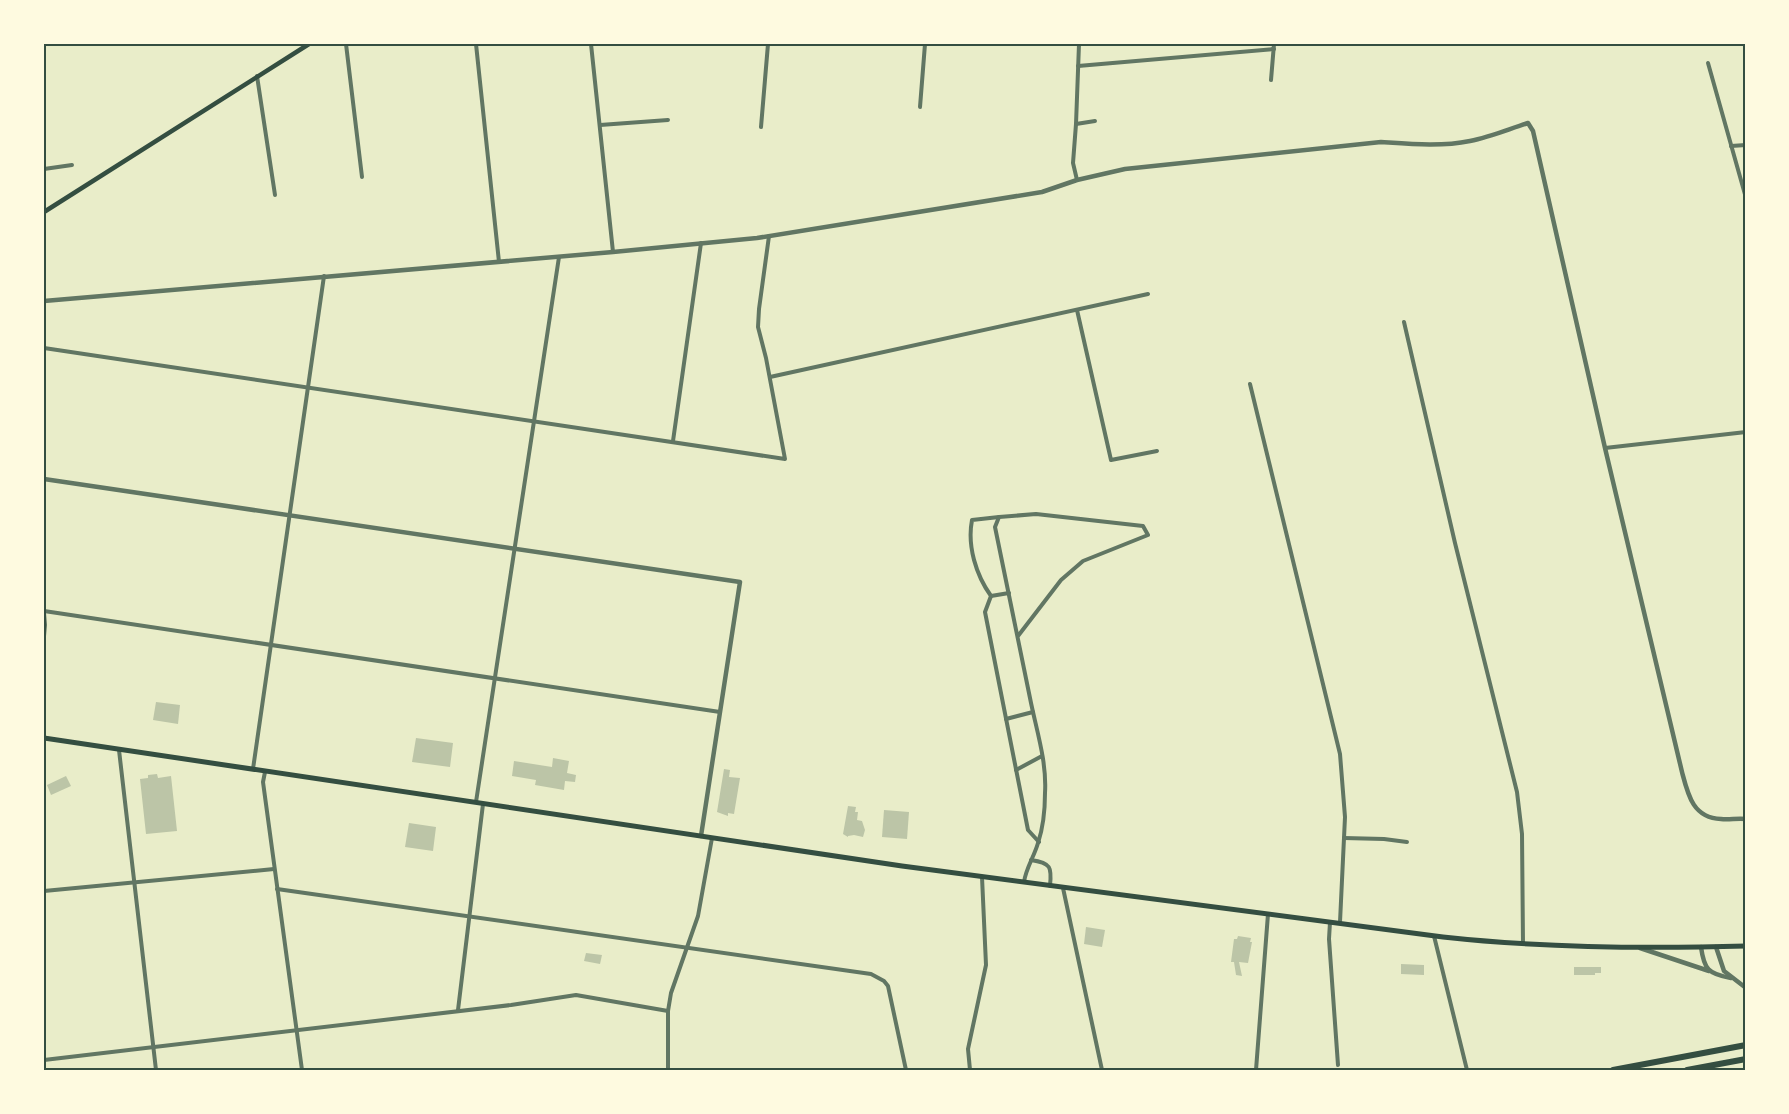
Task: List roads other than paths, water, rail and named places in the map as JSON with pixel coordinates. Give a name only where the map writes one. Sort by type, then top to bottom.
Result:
[{"type":"highway","points":[[1613,1071],[1746,1045]]},
{"type":"highway","points":[[1687,1071],[1746,1059]]},
{"type":"main road","points":[[44,212],[309,44]]},
{"type":"main road","points":[[44,738],[982,877],[1434,935],[1522,944],[1595,947],[1746,946]]},
{"type":"street","points":[[346,44],[362,177]]},
{"type":"street","points":[[476,44],[499,262]]},
{"type":"street","points":[[591,44],[613,252]]},
{"type":"street","points":[[761,127],[768,44]]},
{"type":"street","points":[[920,107],[925,44]]},
{"type":"street","points":[[1077,180],[1072,163],[1079,44]]},
{"type":"street","points":[[1078,66],[1274,46],[1271,80]]},
{"type":"street","points":[[1708,63],[1746,198]]},
{"type":"street","points":[[257,76],[275,195]]},
{"type":"street","points":[[600,125],[668,120]]},
{"type":"street","points":[[1076,124],[1095,121]]},
{"type":"street","points":[[44,300],[559,257],[770,236],[1042,192],[1077,180],[1144,166],[1381,142],[1420,145],[1456,143],[1484,138],[1528,123],[1533,131],[1605,448],[1690,799],[1698,811],[1704,815],[1717,819],[1746,819]]},
{"type":"street","points":[[1731,146],[1746,145]]},
{"type":"street","points":[[44,169],[72,165]]},
{"type":"street","points":[[44,348],[785,459],[758,318],[770,236]]},
{"type":"street","points":[[673,441],[701,243]]},
{"type":"street","points":[[475,803],[559,257]]},
{"type":"street","points":[[252,770],[324,276]]},
{"type":"street","points":[[770,377],[1148,294]]},
{"type":"street","points":[[1077,310],[1111,460],[1157,451]]},
{"type":"street","points":[[1404,322],[1455,543],[1517,792],[1522,834],[1522,944]]},
{"type":"street","points":[[1250,384],[1340,754],[1344,783],[1340,922]]},
{"type":"street","points":[[1605,448],[1746,432]]},
{"type":"street","points":[[44,479],[740,582],[701,836]]},
{"type":"street","points":[[991,596],[983,585],[974,563],[970,531],[972,520],[1036,514],[1143,526],[1148,535],[1083,561],[1061,580],[1018,636]]},
{"type":"street","points":[[999,517],[995,526],[1042,756],[1046,793],[1039,842],[1025,872],[1024,882]]},
{"type":"street","points":[[991,596],[1009,592]]},
{"type":"street","points":[[991,596],[985,612],[1028,830],[1039,842]]},
{"type":"street","points":[[44,636],[44,612],[720,712]]},
{"type":"street","points":[[1006,719],[1033,712]]},
{"type":"street","points":[[120,750],[156,1071]]},
{"type":"street","points":[[1016,770],[1042,756]]},
{"type":"street","points":[[265,772],[263,782],[302,1071]]},
{"type":"street","points":[[458,1010],[483,804]]},
{"type":"street","points":[[668,1071],[668,1011],[671,993],[698,916],[712,838]]},
{"type":"street","points":[[1344,838],[1407,842]]},
{"type":"street","points":[[1031,860],[1043,862],[1052,870],[1050,886]]},
{"type":"street","points":[[44,891],[274,869]]},
{"type":"street","points":[[970,1071],[968,1049],[986,966],[982,877]]},
{"type":"street","points":[[1062,888],[1102,1071]]},
{"type":"street","points":[[277,889],[878,976],[884,981],[890,993],[906,1071]]},
{"type":"street","points":[[1256,1071],[1268,914]]},
{"type":"street","points":[[1330,921],[1329,939],[1338,1065]]},
{"type":"street","points":[[1434,935],[1467,1071]]},
{"type":"street","points":[[1635,946],[1731,978]]},
{"type":"street","points":[[1701,947],[1704,963],[1709,971]]},
{"type":"street","points":[[1716,947],[1721,967],[1731,978],[1746,988]]},
{"type":"street","points":[[44,1060],[576,995],[668,1011]]}]
